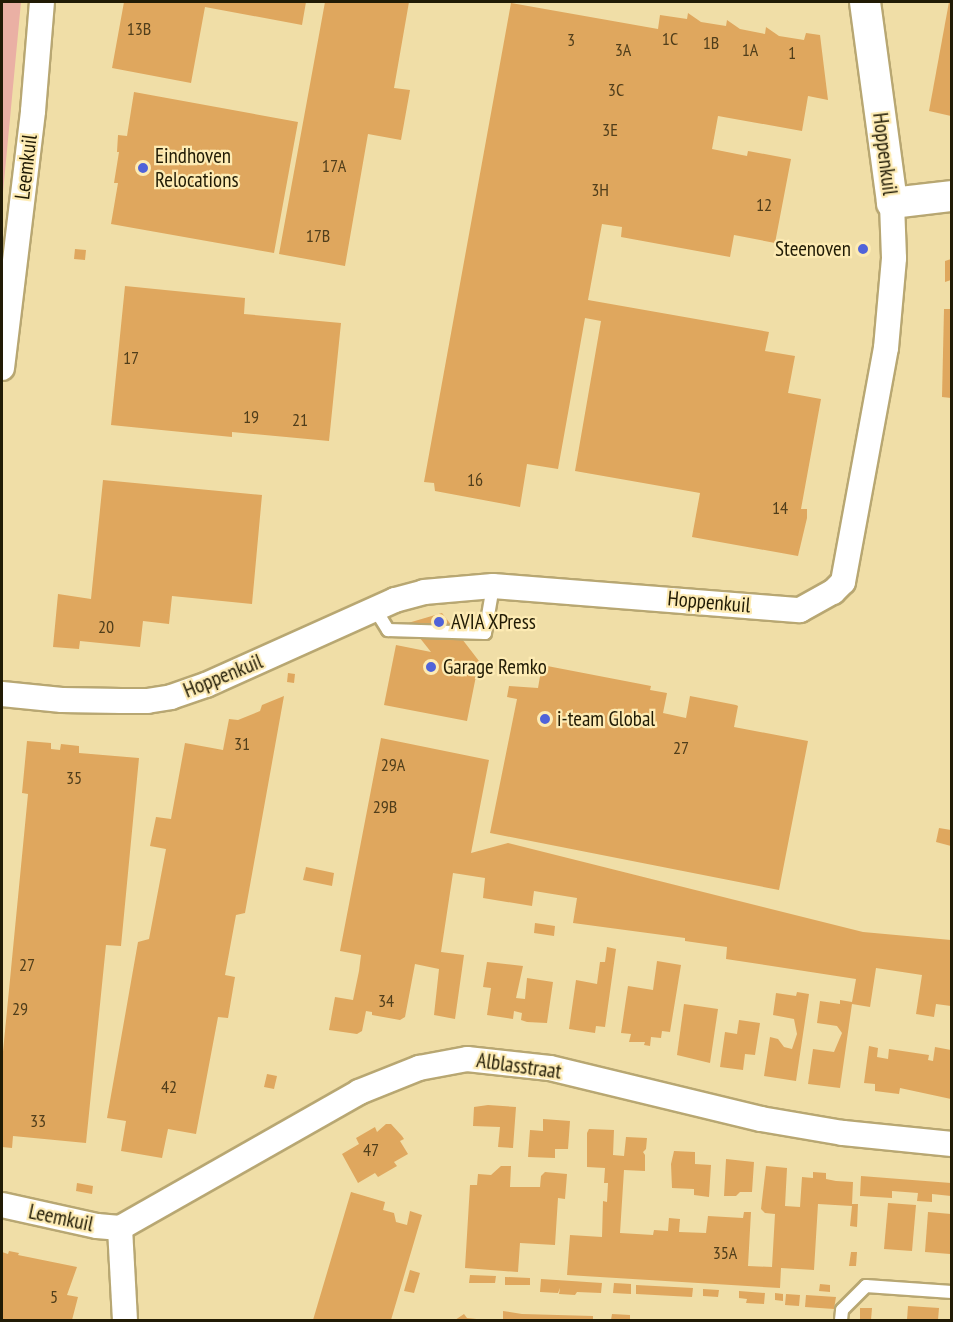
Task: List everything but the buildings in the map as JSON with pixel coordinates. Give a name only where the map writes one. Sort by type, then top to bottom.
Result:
[{"type":"street","name":"Leemkuil","points":[[2,368],[33,111],[42,2]]},
{"type":"street","name":"Hoppenkuil","points":[[2,694],[62,700],[147,701],[171,697],[206,685],[375,609],[424,592],[493,586],[800,610],[832,592],[843,582],[886,348],[894,258],[892,203],[865,2]]},
{"type":"street","points":[[892,203],[951,196]]},
{"type":"street","name":"Alblasstraat","points":[[120,1228],[359,1092],[419,1068],[467,1059],[550,1068],[761,1119],[843,1133],[951,1144]]},
{"type":"street","name":"Leemkuil","points":[[2,1205],[97,1226],[120,1228]]},
{"type":"street","points":[[120,1228],[125,1320]]},
{"type":"lane","points":[[375,609],[388,630],[485,633],[493,586]]},
{"type":"lane","points":[[841,1320],[842,1310],[866,1286],[951,1292]]},
{"type":"shaded area","points":[[2,2],[21,2],[2,203]]},
{"type":"place","name":"Eindhoven Relocations","points":[[143,168]]},
{"type":"place","name":"Steenoven","points":[[863,249]]},
{"type":"place","name":"AVIA XPress","points":[[439,622]]},
{"type":"place","name":"Garage Remko","points":[[431,667]]},
{"type":"place","name":"i-team Global","points":[[545,719]]}]
